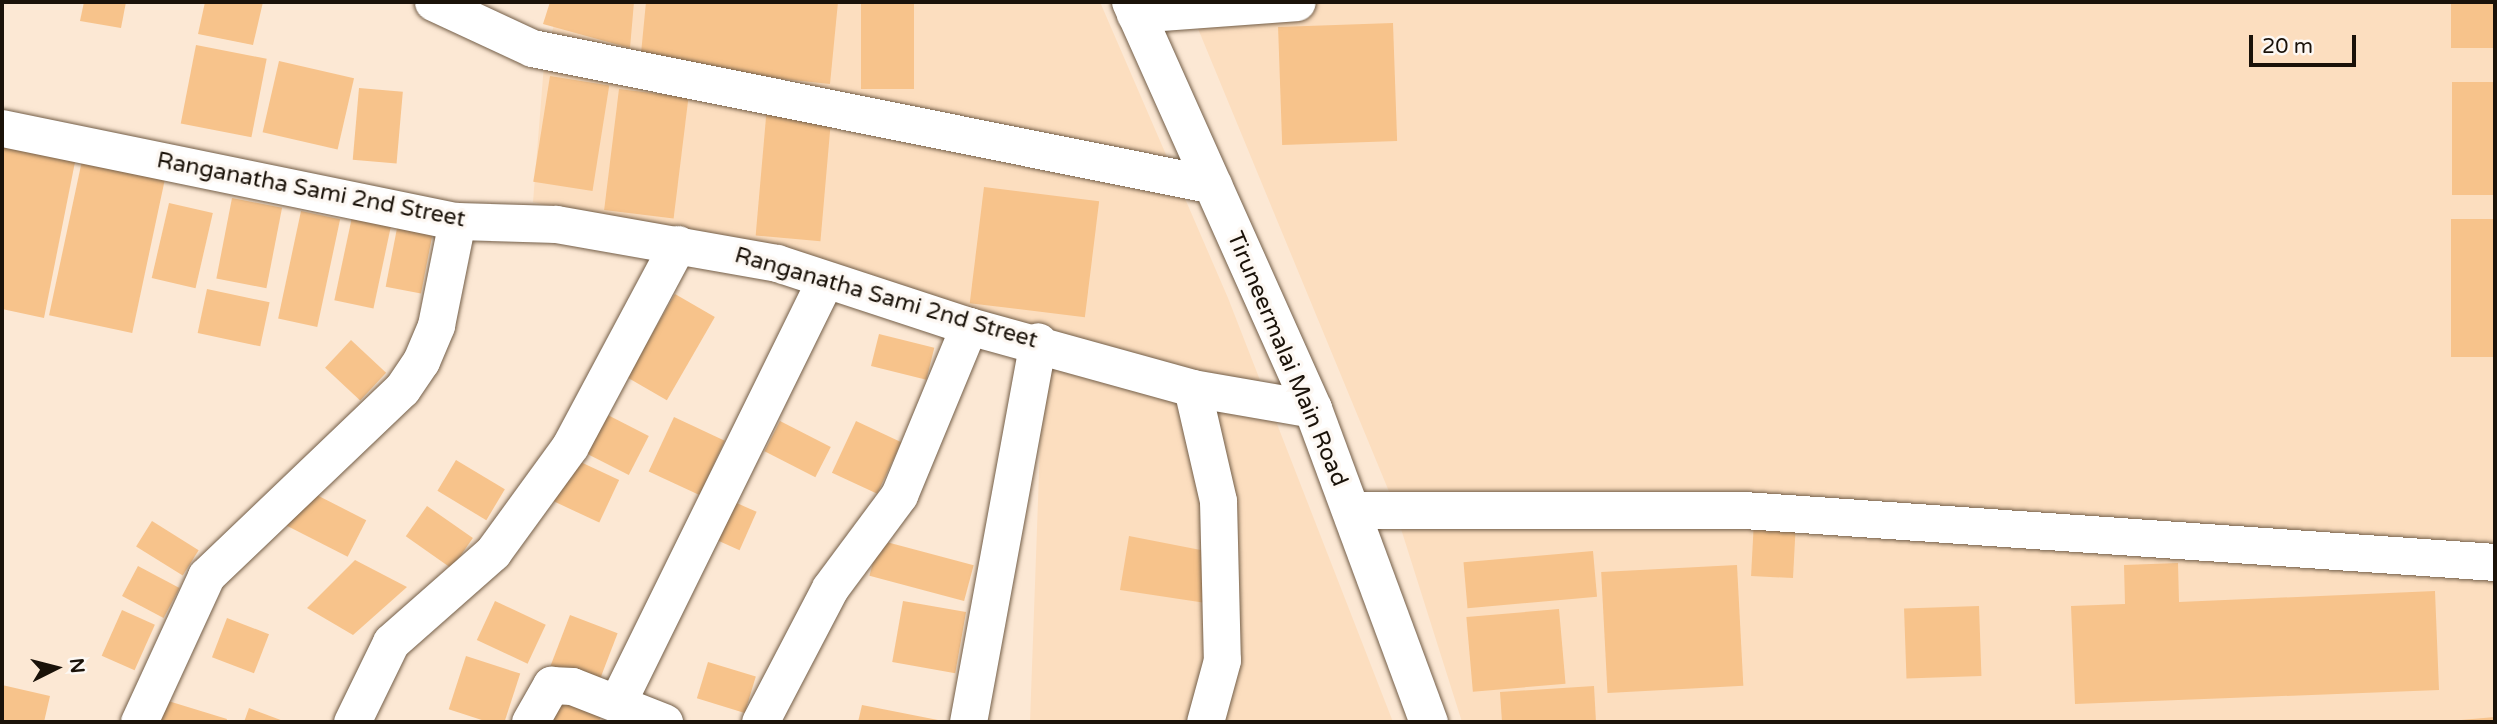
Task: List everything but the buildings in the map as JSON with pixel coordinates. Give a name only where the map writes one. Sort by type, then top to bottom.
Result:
[{"type":"main road","name":"Tiruneermalai Main Road","points":[[1133,8],[1312,409],[1429,722]]},
{"type":"street","points":[[433,2],[532,48],[1213,185]]},
{"type":"street","points":[[1133,8],[1297,2]]},
{"type":"street","name":"Ranganatha Sami 2nd Street","points":[[2,128],[457,221],[556,224],[777,263],[969,326],[1038,341],[1192,388],[1312,409]]},
{"type":"street","points":[[139,722],[206,576],[402,388],[421,361],[436,325],[457,221]]},
{"type":"street","points":[[352,722],[391,642],[493,552],[570,446],[678,244]]},
{"type":"street","points":[[617,703],[825,280]]},
{"type":"street","points":[[760,722],[830,588],[899,495],[969,326]]},
{"type":"street","points":[[968,722],[1038,341]]},
{"type":"street","points":[[1192,388],[1218,501],[1222,660],[1205,722]]},
{"type":"street","points":[[1350,510],[1744,510],[2495,562]]},
{"type":"street","points":[[530,722],[551,685],[617,703],[664,722]]},
{"type":"shaded area","points":[[562,2],[1100,2],[1228,298],[1393,722],[1030,722],[1044,335],[533,202],[545,52]]},
{"type":"shaded area","points":[[1187,2],[2495,2],[2495,722],[1462,722],[1390,494]]}]
